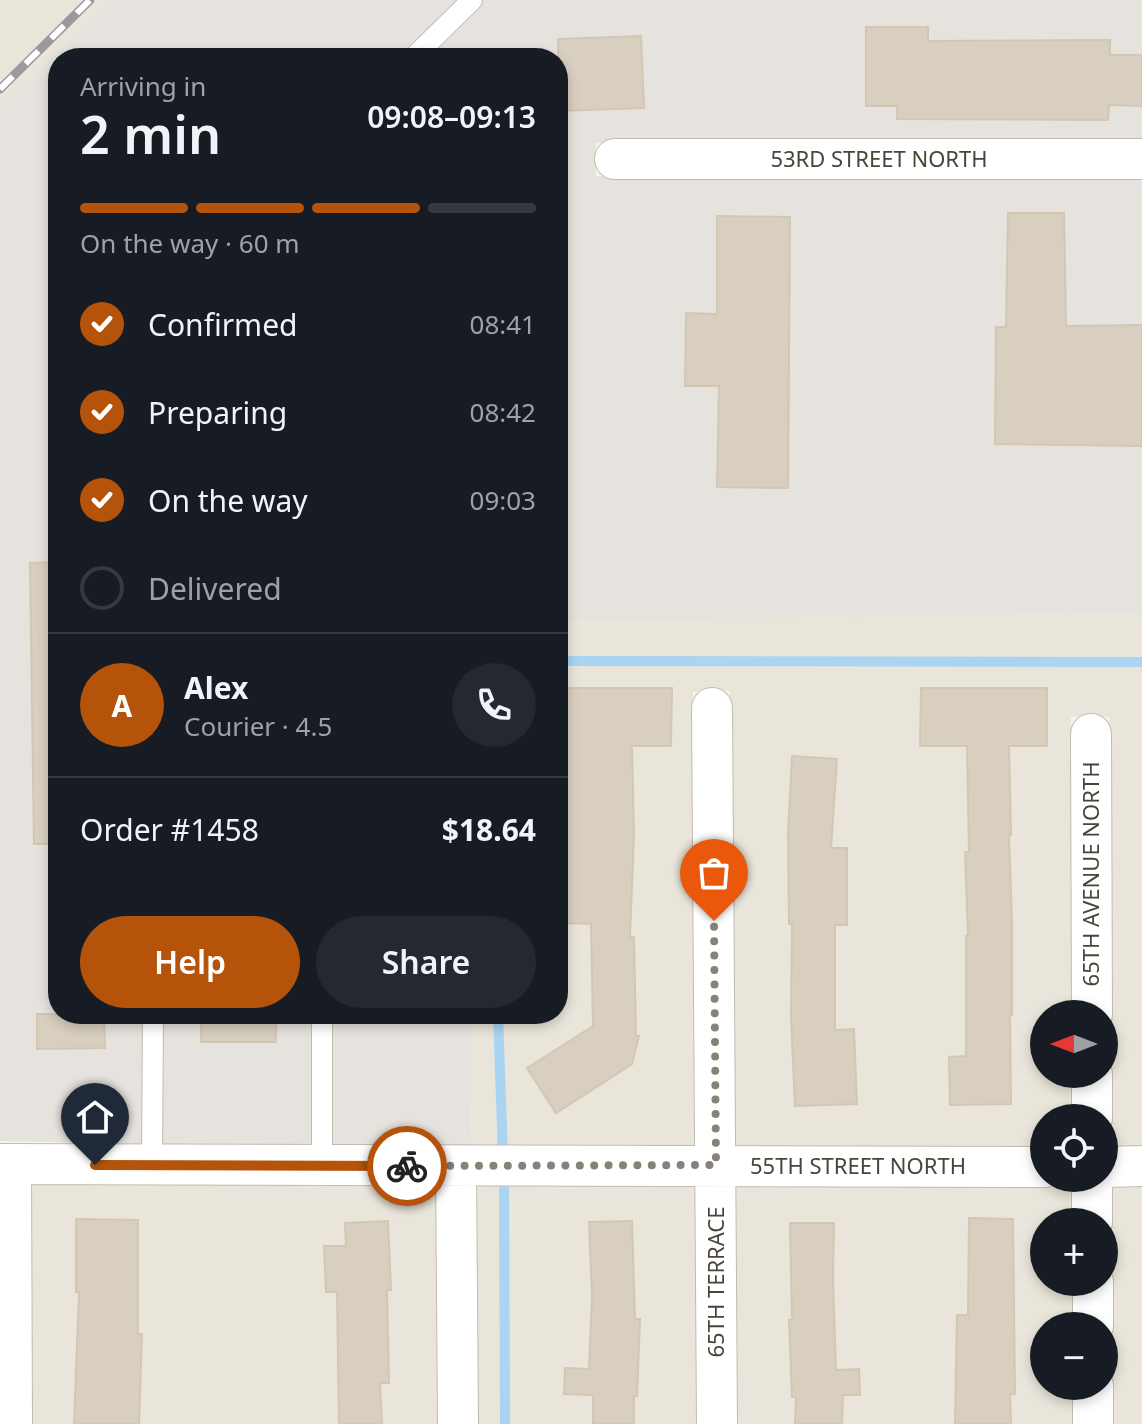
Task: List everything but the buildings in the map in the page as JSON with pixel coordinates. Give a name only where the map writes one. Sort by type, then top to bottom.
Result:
[{"type":"street","name":"53RD STREET NORTH","points":[[615,159],[1142,159]]},
{"type":"street","name":"65TH TERRACE","points":[[712,708],[717,1424]]},
{"type":"street","name":"65TH AVENUE NORTH","points":[[1091,734],[1092,1000]]},
{"type":"street","name":"55TH STREET NORTH","points":[[6,1164],[1030,1167]]},
{"type":"street","points":[[6,1164],[6,1342],[12,1424]]},
{"type":"street","points":[[458,1424],[465,1166]]},
{"type":"street","points":[[1118,1167],[1142,1166]]},
{"type":"street","points":[[1093,1400],[1093,1424]]},
{"type":"lane","points":[[423,48],[472,0]]},
{"type":"lane","points":[[152,1165],[153,1024]]},
{"type":"lane","points":[[322,1024],[322,1166]]},
{"type":"shaded area","points":[[0,0],[111,0],[61,48],[48,48],[48,61],[0,107]]},
{"type":"shaded area","points":[[111,0],[1142,0],[1142,141],[596,143],[596,176],[1142,176],[1142,613],[568,621],[568,48],[61,48]]},
{"type":"shaded area","points":[[48,61],[48,1024],[473,1024],[471,1148],[309,1148],[0,1141],[0,107]]},
{"type":"shaded area","points":[[1142,613],[1142,1149],[1118,1149],[1118,1104],[1111,1104],[1111,1088],[1118,1088],[1118,1000],[1110,1000],[1109,717],[1071,717],[1073,1000],[1030,1000],[1030,1088],[1073,1088],[1073,1104],[1030,1104],[1030,1150],[734,1148],[730,691],[693,692],[696,1148],[471,1148],[473,1024],[568,1024],[568,621]]},
{"type":"shaded area","points":[[30,1182],[438,1183],[439,1424],[31,1424]]},
{"type":"shaded area","points":[[697,1182],[698,1424],[477,1424],[476,1183]]},
{"type":"shaded area","points":[[735,1183],[1030,1184],[1030,1192],[1073,1192],[1073,1208],[1030,1208],[1030,1296],[1073,1296],[1074,1312],[1030,1312],[1030,1400],[1074,1400],[1074,1424],[736,1424]]},
{"type":"shaded area","points":[[1142,1183],[1142,1424],[1112,1424],[1112,1400],[1118,1400],[1118,1312],[1112,1312],[1111,1296],[1118,1296],[1118,1208],[1111,1208],[1111,1192],[1118,1192],[1118,1184]]},
{"type":"waterway","points":[[568,661],[1142,662]]},
{"type":"waterway","points":[[498,1024],[503,1156]]},
{"type":"waterway","points":[[504,1172],[505,1424]]},
{"type":"railway","points":[[0,89],[90,0]]},
{"type":"way so far","points":[[407,1166],[716,1165],[714,921]]},
{"type":"route","points":[[95,1165],[407,1166]]}]
